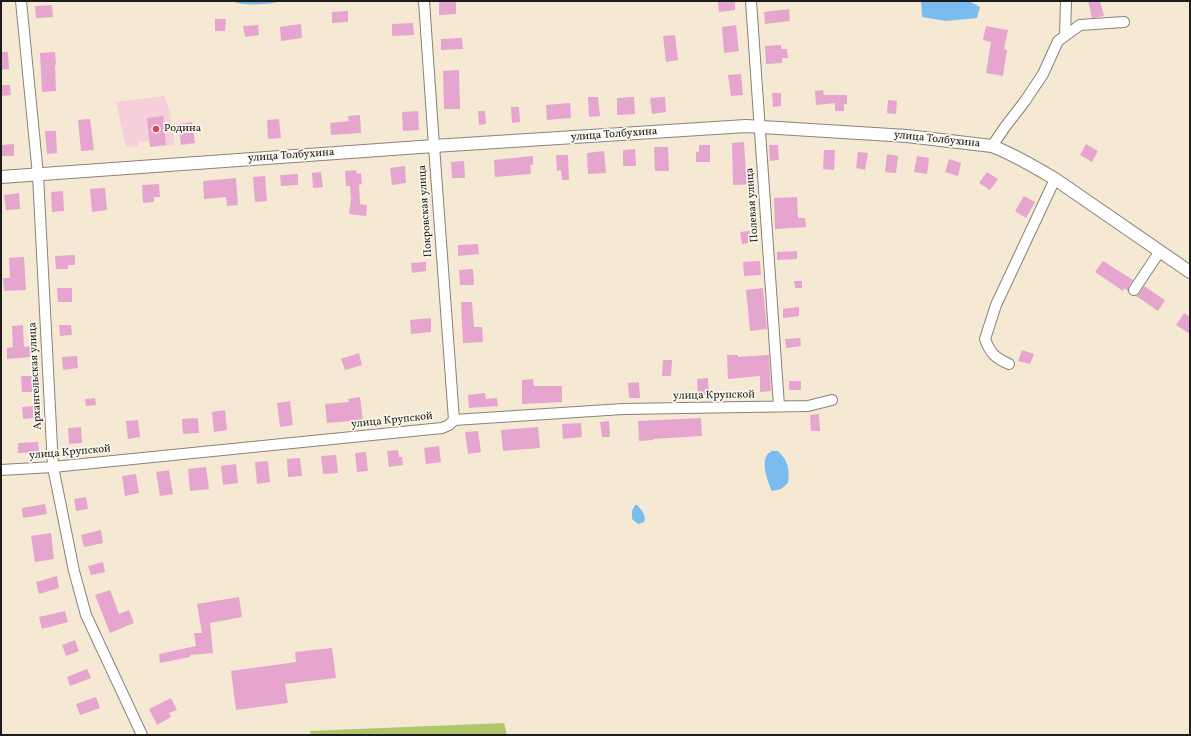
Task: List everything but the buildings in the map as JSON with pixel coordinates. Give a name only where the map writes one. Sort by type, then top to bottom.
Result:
[{"type":"main road","name":"улица Толбухина","points":[[1,177],[434,146],[746,126],[907,136],[992,146],[1026,162],[1055,179],[1190,272]]},
{"type":"street","name":"Архангельская улица","points":[[22,1],[38,174],[54,467],[74,571],[86,615],[142,735]]},
{"type":"street","name":"Покровская улица","points":[[424,1],[454,420]]},
{"type":"street","name":"Полевая улица","points":[[751,1],[779,406]]},
{"type":"street","points":[[1065,36],[1066,1]]},
{"type":"street","points":[[992,146],[1040,80],[1058,41],[1080,25],[1124,22]]},
{"type":"street","points":[[1009,364],[998,359],[989,350],[985,339],[996,305],[1055,179]]},
{"type":"street","points":[[1134,290],[1160,251]]},
{"type":"street","name":"улица Крупской","points":[[1,470],[54,467],[442,428],[450,425],[454,420],[623,409],[808,406],[832,400]]},
{"type":"shaded area","points":[[164,96],[169,109],[175,145],[150,147],[149,141],[138,142],[138,146],[126,147],[116,102]]},
{"type":"green space","points":[[504,723],[507,735],[311,735],[310,731]]},
{"type":"water","points":[[230,1],[285,1],[264,4],[244,4]]},
{"type":"water","points":[[921,1],[969,1],[980,7],[977,18],[946,21],[922,17]]},
{"type":"water","points":[[778,451],[784,458],[788,466],[789,474],[788,483],[781,489],[772,491],[767,478],[765,459],[768,453]]},
{"type":"water","points":[[635,505],[637,505],[641,510],[645,518],[644,522],[638,524],[632,519],[632,511]]},
{"type":"place","name":"Родина","points":[[156,129]]}]
